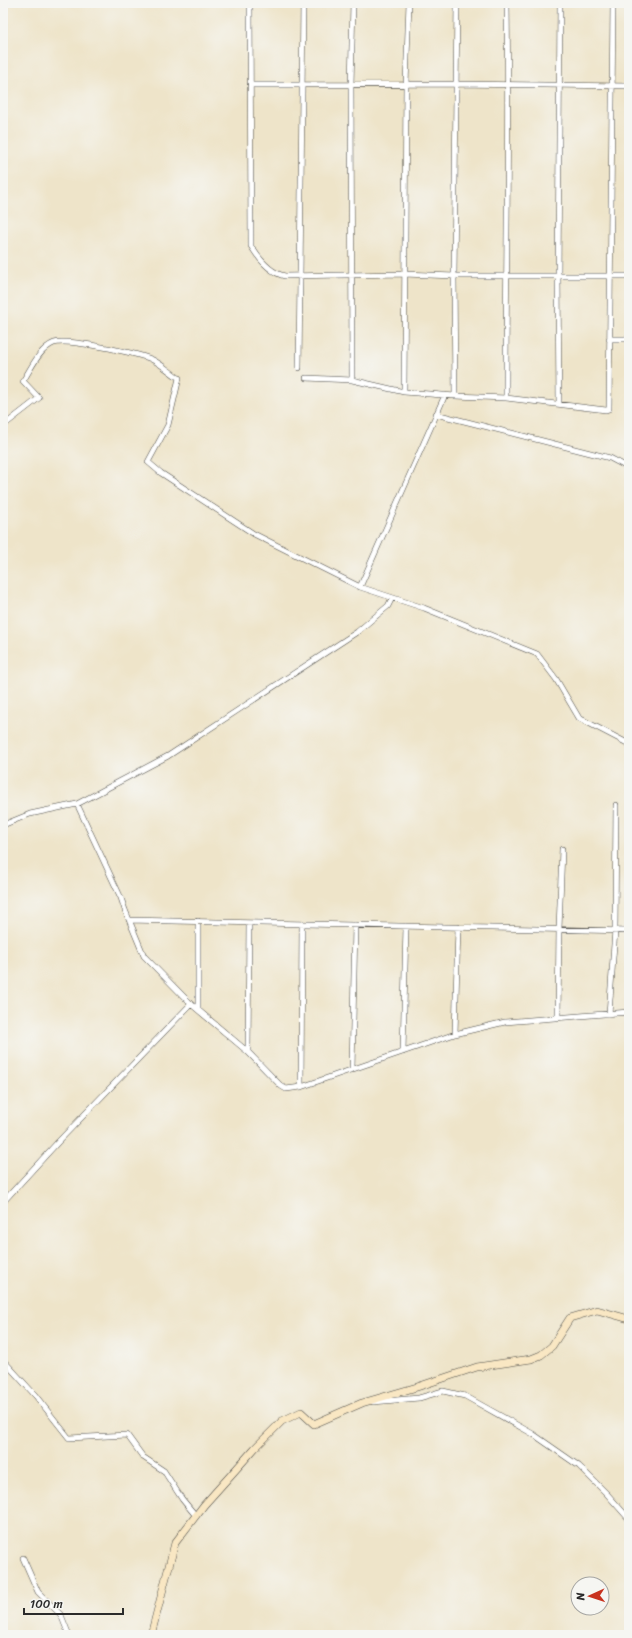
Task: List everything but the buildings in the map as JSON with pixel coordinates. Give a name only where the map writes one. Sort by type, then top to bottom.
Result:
[{"type":"street","points":[[250,3],[251,246],[262,261],[279,275],[404,274],[454,276],[629,276]]},
{"type":"street","points":[[299,368],[303,3]]},
{"type":"street","points":[[352,380],[351,85],[353,3]]},
{"type":"street","points":[[404,392],[406,84],[409,3]]},
{"type":"street","points":[[455,396],[454,276],[457,3]]},
{"type":"street","points":[[506,398],[508,85],[507,3]]},
{"type":"street","points":[[559,404],[558,276],[560,3]]},
{"type":"street","points":[[306,378],[352,380],[404,392],[506,398],[606,410],[609,409],[609,276],[613,3]]},
{"type":"street","points":[[250,85],[456,84],[629,86]]},
{"type":"street","points":[[609,339],[629,339]]},
{"type":"street","points":[[3,426],[39,398],[23,381],[40,354],[54,343],[69,342],[87,344],[152,359],[179,378],[168,425],[148,462],[161,473],[254,534],[360,587],[424,608],[537,654],[556,679],[579,718],[629,744]]},
{"type":"street","points":[[360,587],[444,395]]},
{"type":"street","points":[[436,414],[610,458],[629,468]]},
{"type":"street","points":[[3,825],[30,814],[77,804],[168,756],[357,632],[388,606],[392,598]]},
{"type":"street","points":[[77,804],[121,898],[144,956],[191,1004],[248,1052],[281,1086],[286,1089],[301,1087],[455,1034],[505,1022],[629,1012]]},
{"type":"street","points":[[609,1014],[615,930],[616,805]]},
{"type":"street","points":[[558,1017],[562,849]]},
{"type":"street","points":[[129,920],[629,931]]},
{"type":"street","points":[[198,921],[198,1009]]},
{"type":"street","points":[[248,1052],[250,923]]},
{"type":"street","points":[[301,1087],[302,924]]},
{"type":"street","points":[[352,1070],[355,925]]},
{"type":"street","points":[[403,1052],[406,926]]},
{"type":"street","points":[[455,1034],[458,927]]},
{"type":"street","points":[[3,1202],[58,1142],[191,1004]]},
{"type":"street","points":[[151,1635],[175,1543],[196,1516],[255,1448],[282,1420],[301,1412],[314,1424],[362,1403],[417,1388],[477,1367],[531,1360],[541,1355],[552,1346],[570,1318],[597,1310],[629,1319]]},
{"type":"street","points":[[3,1360],[35,1395],[69,1438],[127,1435],[143,1457],[164,1471],[182,1499],[196,1516]]},
{"type":"street","points":[[362,1403],[419,1398],[443,1391],[465,1396],[533,1434],[579,1466],[629,1519]]},
{"type":"street","points":[[23,1558],[38,1592],[61,1615],[70,1635]]}]
